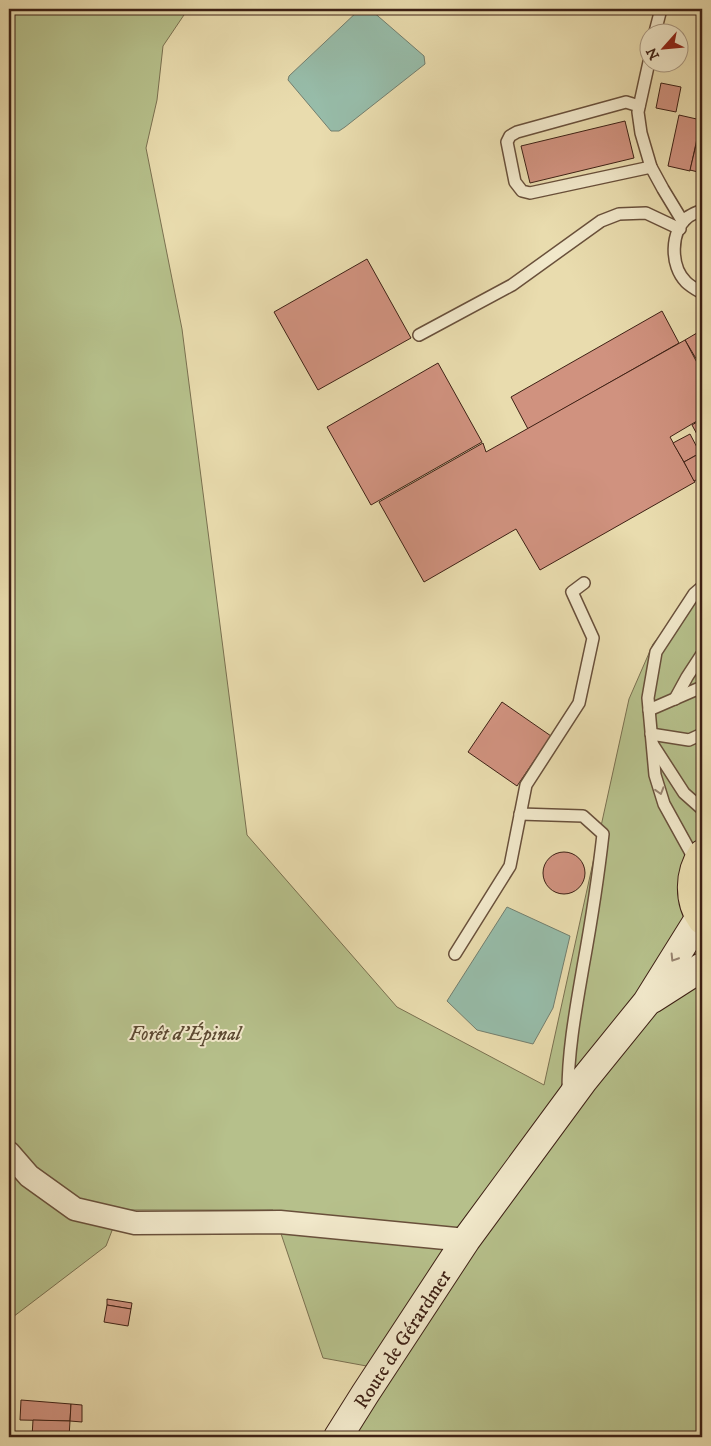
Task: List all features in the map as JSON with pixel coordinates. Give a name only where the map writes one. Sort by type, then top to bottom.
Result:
[{"type":"main road","points":[[647,1002],[701,918],[693,900],[692,881],[699,858]]},
{"type":"main road","points":[[647,1002],[702,966]]},
{"type":"main road","name":"Route de Gérardmer","points":[[338,1437],[466,1240],[568,1101],[647,1002]]},
{"type":"street","points":[[9,1153],[30,1176],[75,1209],[135,1223],[280,1222],[466,1240]]},
{"type":"lane","points":[[658,22],[661,9]]},
{"type":"lane","points":[[647,72],[638,112],[641,133],[651,167],[682,225]]},
{"type":"lane","points":[[639,106],[626,102],[517,132],[510,136],[507,142],[515,182],[522,191],[530,193],[651,167]]},
{"type":"lane","points":[[702,210],[688,217],[674,242],[675,263],[685,282],[702,293]]},
{"type":"lane","points":[[419,335],[512,285],[601,221],[619,214],[646,213],[682,225]]},
{"type":"lane","points":[[455,954],[510,866],[526,784],[579,703],[593,638],[572,592],[584,583]]},
{"type":"lane","points":[[699,858],[664,804],[655,775],[648,698],[656,652],[694,594],[702,587]]},
{"type":"lane","points":[[675,698],[702,654]]},
{"type":"lane","points":[[649,710],[702,688]]},
{"type":"lane","points":[[652,739],[689,740],[702,734]]},
{"type":"lane","points":[[652,739],[684,793],[702,809]]},
{"type":"lane","points":[[520,814],[583,816],[603,834],[597,890],[572,1036],[568,1071],[568,1101]]},
{"type":"green space","name":"Forêt d'Épinal","points":[[9,9],[188,9],[163,46],[157,100],[146,148],[182,329],[247,835],[397,1007],[544,1085],[629,699],[653,644],[702,583],[702,1437],[324,1437],[372,1367],[323,1358],[273,1210],[120,1210],[106,1246],[9,1320]]},
{"type":"shaded area","points":[[359,10],[371,10],[424,56],[425,64],[345,127],[339,131],[331,131],[288,80],[289,76]]},
{"type":"shaded area","points":[[507,907],[570,936],[553,1008],[533,1044],[477,1030],[447,1001]]},
{"type":"building","points":[[661,83],[681,87],[676,112],[656,108]]},
{"type":"building","points":[[679,115],[701,120],[690,171],[668,166]]},
{"type":"building","points":[[625,121],[634,158],[530,183],[521,146]]},
{"type":"building","points":[[696,145],[702,146],[702,173],[690,170]]},
{"type":"building","points":[[367,259],[411,338],[318,390],[274,312]]},
{"type":"building","points":[[662,311],[679,343],[528,429],[511,397]]},
{"type":"building","points":[[702,330],[702,358],[701,367],[685,340]]},
{"type":"building","points":[[685,340],[702,372],[702,418],[670,437],[695,482],[540,570],[516,529],[424,582],[379,502],[483,443],[486,452]]},
{"type":"building","points":[[438,363],[482,442],[371,505],[327,427]]},
{"type":"building","points":[[702,419],[702,436],[699,438],[692,425]]},
{"type":"building","points":[[690,434],[700,453],[684,462],[673,443]]},
{"type":"building","points":[[702,452],[702,477],[694,481],[684,462]]},
{"type":"building","points":[[502,702],[551,736],[517,786],[468,752]]},
{"type":"building","points":[[560,852],[568,852],[579,858],[585,873],[579,888],[568,894],[560,894],[549,888],[543,877],[543,869],[549,858]]},
{"type":"building","points":[[107,1299],[132,1303],[131,1309],[107,1305]]},
{"type":"building","points":[[107,1305],[131,1309],[128,1326],[104,1322]]},
{"type":"building","points":[[21,1400],[71,1404],[70,1421],[20,1420]]},
{"type":"building","points":[[71,1404],[82,1405],[82,1422],[70,1421]]},
{"type":"building","points":[[33,1420],[70,1421],[69,1437],[32,1437]]}]
